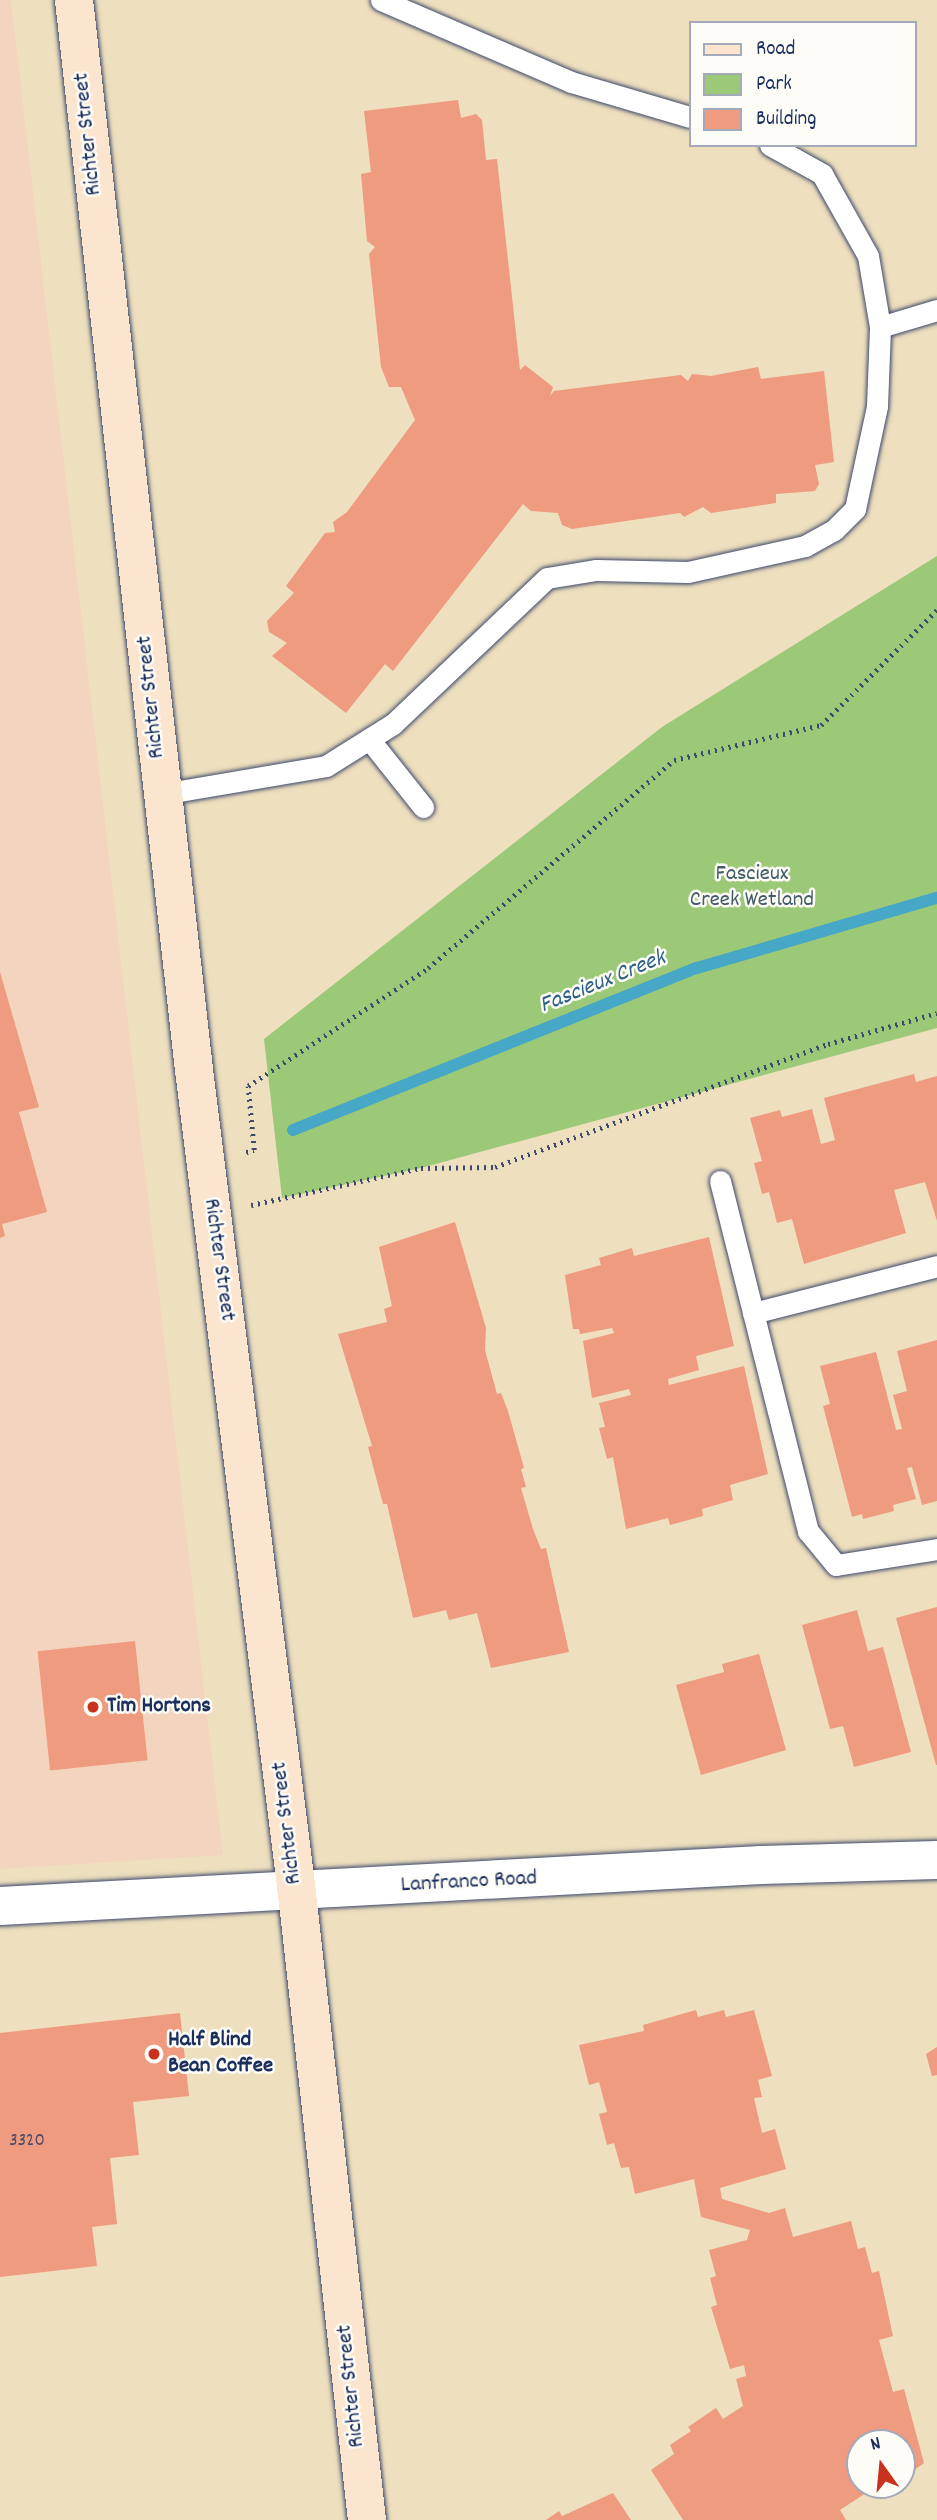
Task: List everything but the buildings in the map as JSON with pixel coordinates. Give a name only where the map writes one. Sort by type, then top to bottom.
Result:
[{"type":"main road","name":"Richter Street","points":[[74,0],[162,794],[205,1162],[297,1894],[368,2520]]},
{"type":"street","name":"Lanfranco Road","points":[[0,1906],[297,1894],[761,1865],[937,1860]]},
{"type":"lane","points":[[380,0],[571,82],[688,116]]},
{"type":"lane","points":[[162,794],[326,766],[393,724],[547,578],[596,570],[688,572],[805,547],[834,530],[855,509],[877,406],[880,327],[868,256],[822,174],[774,147]]},
{"type":"lane","points":[[880,327],[937,310]]},
{"type":"lane","points":[[369,739],[423,807]]},
{"type":"lane","points":[[720,1181],[808,1531],[836,1565],[937,1549]]},
{"type":"lane","points":[[753,1313],[937,1266]]},
{"type":"path","points":[[205,1162],[254,1150],[248,1086],[428,968],[674,760],[821,724],[937,610]]},
{"type":"path","points":[[212,1213],[421,1168],[495,1167],[828,1044],[937,1013]]},
{"type":"shaded area","points":[[0,0],[11,0],[223,1855],[0,1869]]},
{"type":"green space","name":"Fascieux Creek Wetland","points":[[937,556],[937,1028],[421,1168],[282,1198],[264,1039],[662,727]]},
{"type":"waterway","name":"Fascieux Creek","points":[[293,1130],[697,968],[937,898]]},
{"type":"place","name":"Tim Hortons","points":[[93,1707]]},
{"type":"place","name":"Half Blind Bean Coffee","points":[[154,2054]]}]
